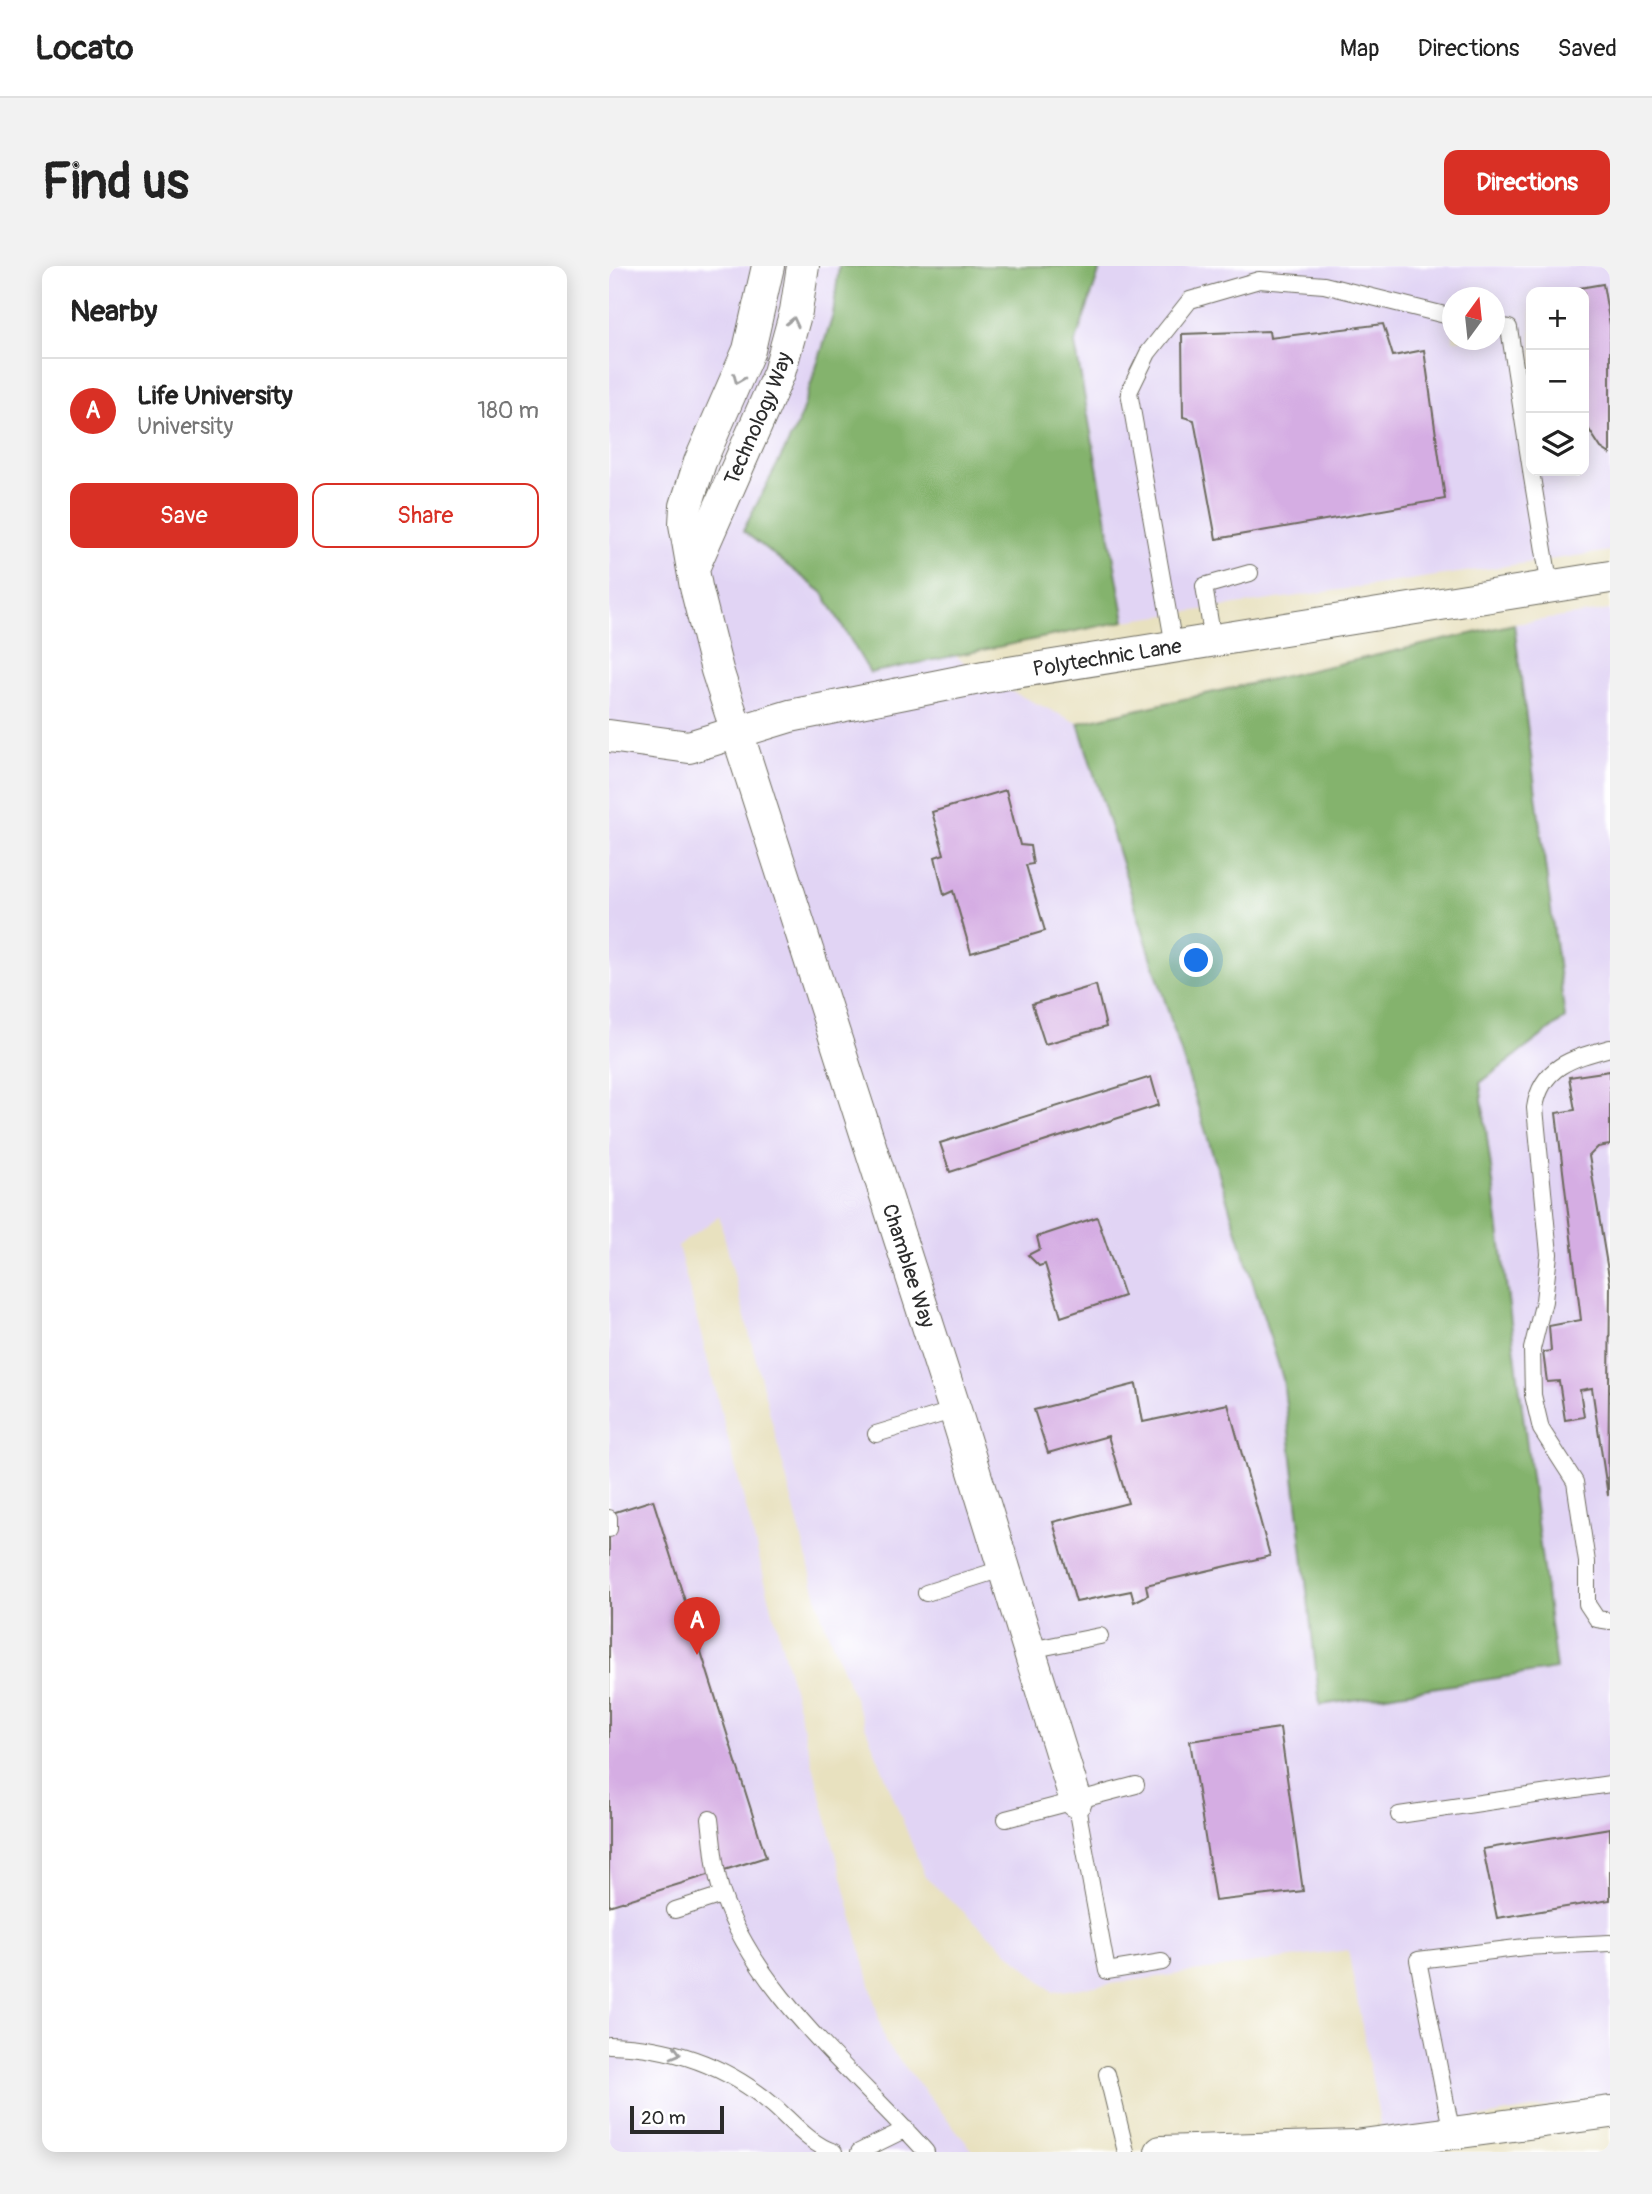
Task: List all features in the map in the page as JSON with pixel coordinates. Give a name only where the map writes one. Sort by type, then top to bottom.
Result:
[{"type":"street","name":"Technology Way","points":[[739,734],[700,608],[685,524],[686,506],[700,462],[749,350],[768,266]]},
{"type":"street","name":"Technology Way","points":[[694,566],[779,373],[796,311],[803,266]]},
{"type":"street","name":"Polytechnic Lane","points":[[609,736],[689,747],[803,713],[984,677],[1610,577]]},
{"type":"street","name":"Chamblee Way","points":[[739,734],[1005,1568],[1076,1801]]},
{"type":"street","points":[[1161,2152],[1355,2146],[1610,2112]]},
{"type":"lane","points":[[1174,646],[1129,392],[1148,353],[1191,300],[1259,280],[1324,285],[1442,314]]},
{"type":"lane","points":[[1505,327],[1509,328],[1526,438]]},
{"type":"lane","points":[[1532,476],[1550,587]]},
{"type":"lane","points":[[1213,640],[1204,586],[1251,573]]},
{"type":"lane","points":[[1610,1048],[1560,1065],[1538,1091],[1535,1108],[1549,1254],[1544,1301],[1532,1349],[1536,1414],[1541,1429],[1575,1482],[1587,1562],[1587,1604],[1597,1619],[1610,1621]]},
{"type":"lane","points":[[876,1434],[955,1410]]},
{"type":"lane","points":[[609,1518],[609,1529]]},
{"type":"lane","points":[[926,1593],[1005,1568]]},
{"type":"lane","points":[[1030,1650],[1100,1636]]},
{"type":"lane","points":[[1399,1815],[1610,1784]]},
{"type":"lane","points":[[1006,1819],[1136,1785]]},
{"type":"lane","points":[[1076,1801],[1107,1971],[1161,1962]]},
{"type":"lane","points":[[710,1819],[722,1895],[740,1937],[766,1978],[926,2152]]},
{"type":"lane","points":[[675,1910],[722,1895]]},
{"type":"lane","points":[[1452,2134],[1417,1960],[1525,1947],[1610,1943]]},
{"type":"lane","points":[[609,2045],[654,2048],[688,2056],[727,2072],[756,2091],[819,2145],[834,2152]]},
{"type":"lane","points":[[1107,2074],[1126,2152]]},
{"type":"lane","points":[[859,2152],[906,2129]]},
{"type":"shaded area","points":[[609,266],[839,266],[833,315],[798,424],[743,531],[921,631],[991,682],[1078,723],[1283,1379],[1320,1705],[1555,1668],[1480,1083],[1565,1018],[1514,624],[1610,610],[1610,2096],[1382,2134],[1348,1950],[1053,1992],[925,1877],[822,1617],[719,1216],[678,1246],[885,2042],[974,2152],[609,2152]]},
{"type":"shaded area","points":[[1101,266],[1610,266],[1610,551],[1125,621],[1075,344]]},
{"type":"green space","points":[[839,266],[1101,266],[1075,344],[1125,621],[870,673],[823,593],[743,531],[798,424],[833,315]]},
{"type":"green space","points":[[1514,624],[1565,1018],[1480,1083],[1556,1669],[1320,1705],[1283,1379],[1078,723]]},
{"type":"building","points":[[1603,284],[1610,325],[1610,454],[1601,448],[1589,430],[1589,287],[1585,287]]},
{"type":"building","points":[[1383,324],[1393,356],[1424,350],[1445,499],[1216,539],[1194,420],[1183,417],[1182,334],[1269,331],[1270,338]]},
{"type":"building","points":[[1006,790],[1020,845],[1030,846],[1033,864],[1026,865],[1045,931],[971,953],[953,891],[944,895],[935,857],[944,854],[932,812]]},
{"type":"building","points":[[1096,985],[1106,1027],[1045,1044],[1032,1004]]},
{"type":"building","points":[[1610,1071],[1610,1145],[1598,1147],[1589,1156],[1610,1283],[1608,1496],[1592,1388],[1580,1390],[1584,1417],[1565,1420],[1559,1381],[1547,1382],[1543,1352],[1551,1351],[1549,1326],[1581,1320],[1556,1113],[1575,1110],[1569,1077]]},
{"type":"building","points":[[1151,1077],[1159,1105],[950,1172],[940,1143]]},
{"type":"building","points":[[1097,1217],[1124,1296],[1061,1317],[1045,1264],[1039,1266],[1028,1255],[1040,1249],[1037,1237]]},
{"type":"building","points":[[1136,1384],[1143,1422],[1228,1404],[1270,1556],[1146,1585],[1148,1595],[1134,1602],[1131,1591],[1076,1602],[1053,1522],[1128,1503],[1108,1436],[1048,1453],[1034,1410]]},
{"type":"building","points":[[653,1500],[766,1857],[609,1906],[609,1514]]},
{"type":"building","points":[[1280,1728],[1303,1891],[1215,1901],[1190,1741]]},
{"type":"building","points":[[1610,1828],[1610,1900],[1497,1918],[1483,1849]]},
{"type":"place","name":"Life University","points":[[697,1655]]}]
